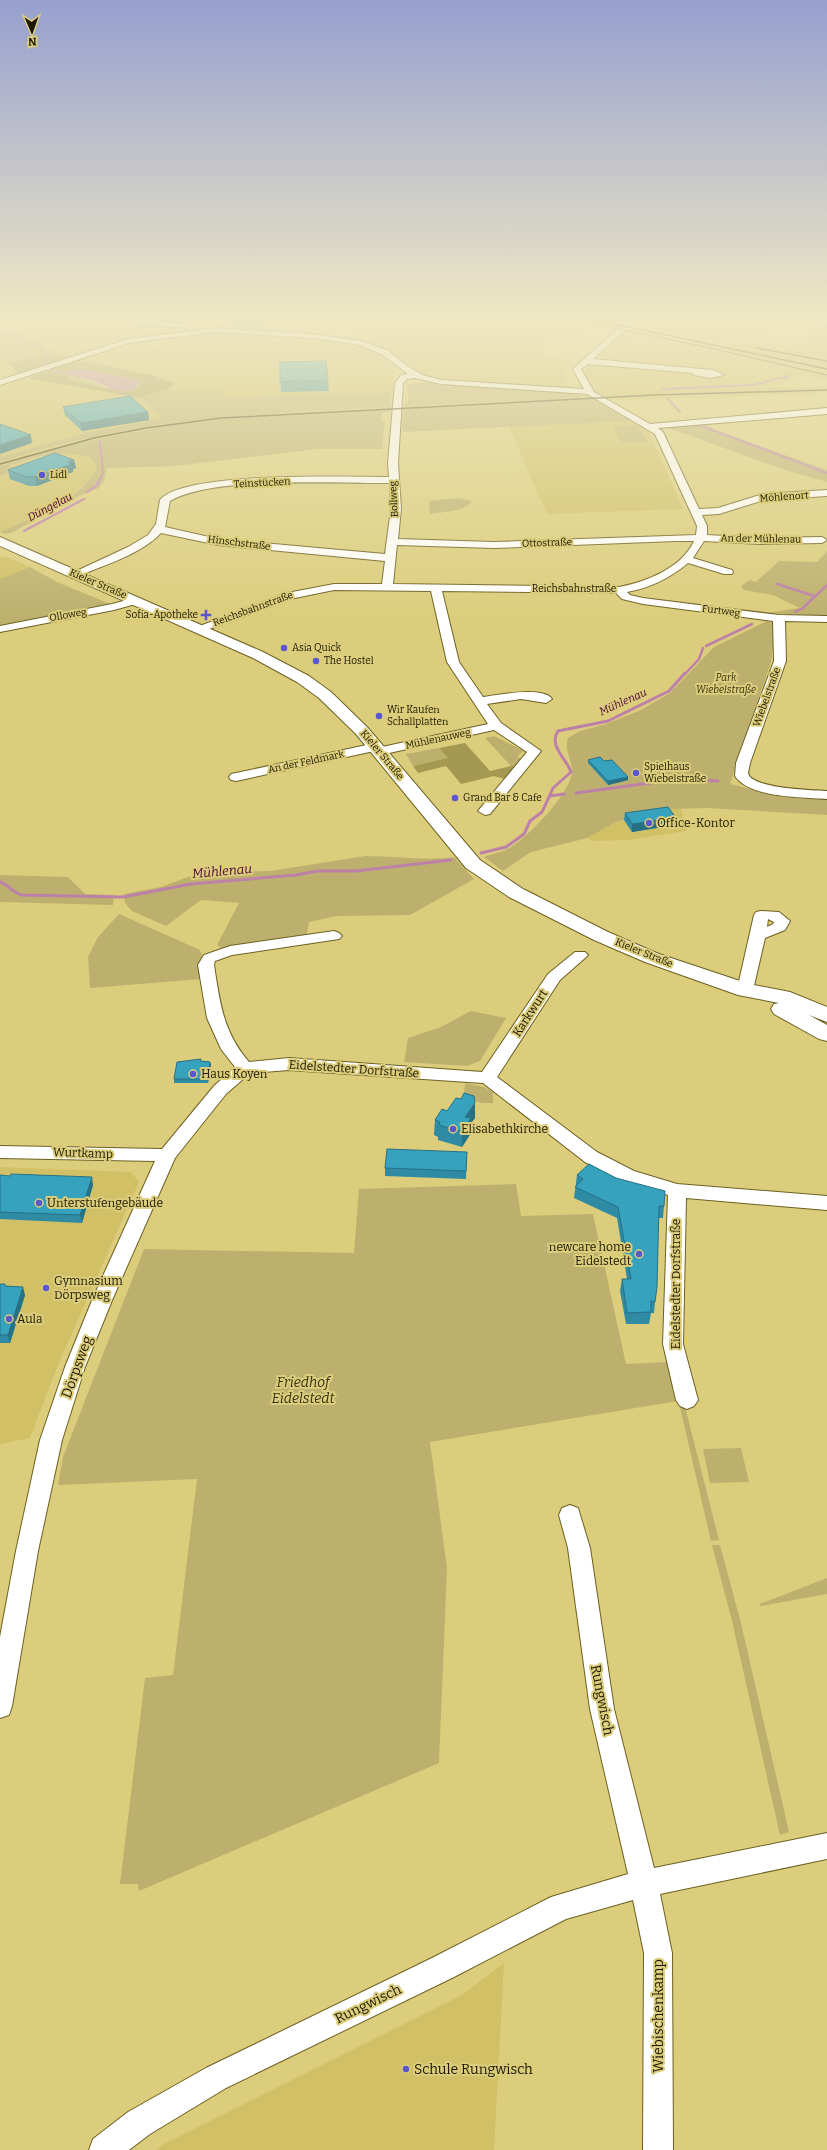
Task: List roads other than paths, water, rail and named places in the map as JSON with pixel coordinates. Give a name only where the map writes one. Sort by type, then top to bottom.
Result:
[{"type":"main road","name":"Kieler Straße","points":[[0,542],[274,662],[303,679],[339,708],[378,749],[462,852],[487,875],[516,893],[601,936],[652,958],[745,990],[783,998],[827,1015]]},
{"type":"main road","name":"Kieler Straße","points":[[745,990],[760,1000],[827,1034]]},
{"type":"street","name":"Bollweg","points":[[387,586],[396,509],[393,463],[396,418]]},
{"type":"street","points":[[637,418],[659,432],[702,526],[701,538]]},
{"type":"street","points":[[651,426],[741,418]]},
{"type":"street","name":"Teinstücken","points":[[158,530],[167,497],[199,488],[281,481],[393,480]]},
{"type":"street","name":"Möhlenort","points":[[695,512],[719,510],[763,497],[827,493]]},
{"type":"street","points":[[75,574],[148,540],[158,530]]},
{"type":"street","name":"Hinschstraße","points":[[158,530],[171,531],[218,542],[390,558]]},
{"type":"street","name":"Ottostraße","points":[[392,542],[494,545],[701,538]]},
{"type":"street","name":"An der Mühlenau","points":[[701,538],[747,539],[760,541],[822,540]]},
{"type":"street","name":"Reichsbahnstraße","points":[[200,629],[287,596],[308,590],[334,587],[387,586],[619,590],[655,581],[671,571],[686,559],[701,538]]},
{"type":"street","points":[[686,559],[728,572]]},
{"type":"street","points":[[436,587],[451,656],[496,726],[535,751],[485,810]]},
{"type":"street","name":"Furtweg","points":[[619,590],[626,596],[643,601],[779,618],[827,619]]},
{"type":"street","name":"Olloweg","points":[[0,629],[114,607],[135,600]]},
{"type":"street","name":"Wiebelstraße","points":[[779,618],[780,661],[743,763],[741,775],[744,780],[758,787],[827,795]]},
{"type":"street","points":[[481,701],[521,695],[546,698]]},
{"type":"street","name":"Mühlenauweg","points":[[378,749],[496,726]]},
{"type":"street","name":"An der Feldmark","points":[[236,777],[378,749]]},
{"type":"street","points":[[745,990],[758,935]]},
{"type":"street","points":[[245,1068],[229,1049],[215,1018],[206,965],[209,958],[230,951],[334,936]]},
{"type":"street","name":"Karkwurt","points":[[487,1078],[554,977],[580,955]]},
{"type":"street","name":"Eidelstedter Dorfstraße","points":[[245,1068],[288,1064],[487,1078]]},
{"type":"street","name":"Dörpsweg","points":[[0,1706],[28,1551],[51,1440],[81,1353],[167,1155],[220,1090],[245,1068]]},
{"type":"street","points":[[487,1078],[597,1160],[628,1176],[677,1191],[827,1203]]},
{"type":"street","name":"Wurtkamp","points":[[0,1152],[167,1155]]},
{"type":"street","name":"Eidelstedter Dorfstraße","points":[[677,1191],[674,1344],[687,1400]]},
{"type":"street","name":"Rungwisch","points":[[570,1515],[579,1548],[602,1709],[644,1883]]},
{"type":"street","name":"Rungwisch","points":[[104,2150],[139,2123],[216,2078],[442,1968],[526,1924],[586,1898],[644,1883],[827,1846]]},
{"type":"street","name":"Wiebischenkamp","points":[[644,1883],[658,1953],[658,2150]]},
{"type":"waterway","name":"Mühlenau","points":[[696,424],[827,473]]},
{"type":"waterway","name":"Düngelau","points":[[100,441],[102,476]]},
{"type":"waterway","name":"Düngelau","points":[[87,492],[97,485],[102,475]]},
{"type":"waterway","name":"Düngelau","points":[[24,531],[84,499]]},
{"type":"waterway","points":[[777,584],[814,596]]},
{"type":"waterway","name":"Mühlenau","points":[[795,612],[803,608],[827,585]]},
{"type":"waterway","name":"Mühlenau","points":[[706,646],[752,624]]},
{"type":"waterway","name":"Mühlenau","points":[[685,674],[699,659],[703,648]]},
{"type":"waterway","name":"Mühlenau","points":[[481,853],[506,847],[524,834],[530,821],[542,812],[553,788],[571,772],[555,742],[558,731],[608,721],[669,691],[685,673]]},
{"type":"waterway","points":[[576,793],[679,779],[718,781]]},
{"type":"waterway","points":[[550,796],[564,794]]},
{"type":"waterway","name":"Mühlenau","points":[[0,882],[16,893],[22,895],[123,897],[191,884],[296,875],[318,871],[356,871],[451,860]]},
{"type":"railway","points":[[0,464],[94,438],[146,428],[218,418]]},
{"type":"place","name":"Lidl","points":[[42,475]]},
{"type":"place","name":"Sofia-Apotheke","points":[[206,615]]},
{"type":"place","name":"Asia Quick","points":[[284,648]]},
{"type":"place","name":"The Hostel","points":[[316,661]]},
{"type":"place","name":"Wir Kaufen Schallplatten","points":[[379,716]]},
{"type":"place","name":"Spielhaus Wiebelstraße","points":[[636,773]]},
{"type":"place","name":"Grand Bar & Cafe","points":[[455,798]]},
{"type":"place","name":"Office-Kontor","points":[[649,823]]},
{"type":"place","name":"Haus Koyen","points":[[193,1074]]},
{"type":"place","name":"Elisabethkirche","points":[[453,1129]]},
{"type":"place","name":"Unterstufengebäude","points":[[39,1203]]},
{"type":"place","name":"newcare home Eidelstedt","points":[[639,1254]]},
{"type":"place","name":"Gymnasium Dörpsweg","points":[[46,1288]]},
{"type":"place","name":"Aula","points":[[9,1319]]},
{"type":"place","name":"Schule Rungwisch","points":[[406,2069]]},
{"type":"park label","name":"Park Wiebelstraße","points":[[726,684]]},
{"type":"park label","name":"Friedhof Eidelstedt","points":[[303,1390]]}]
